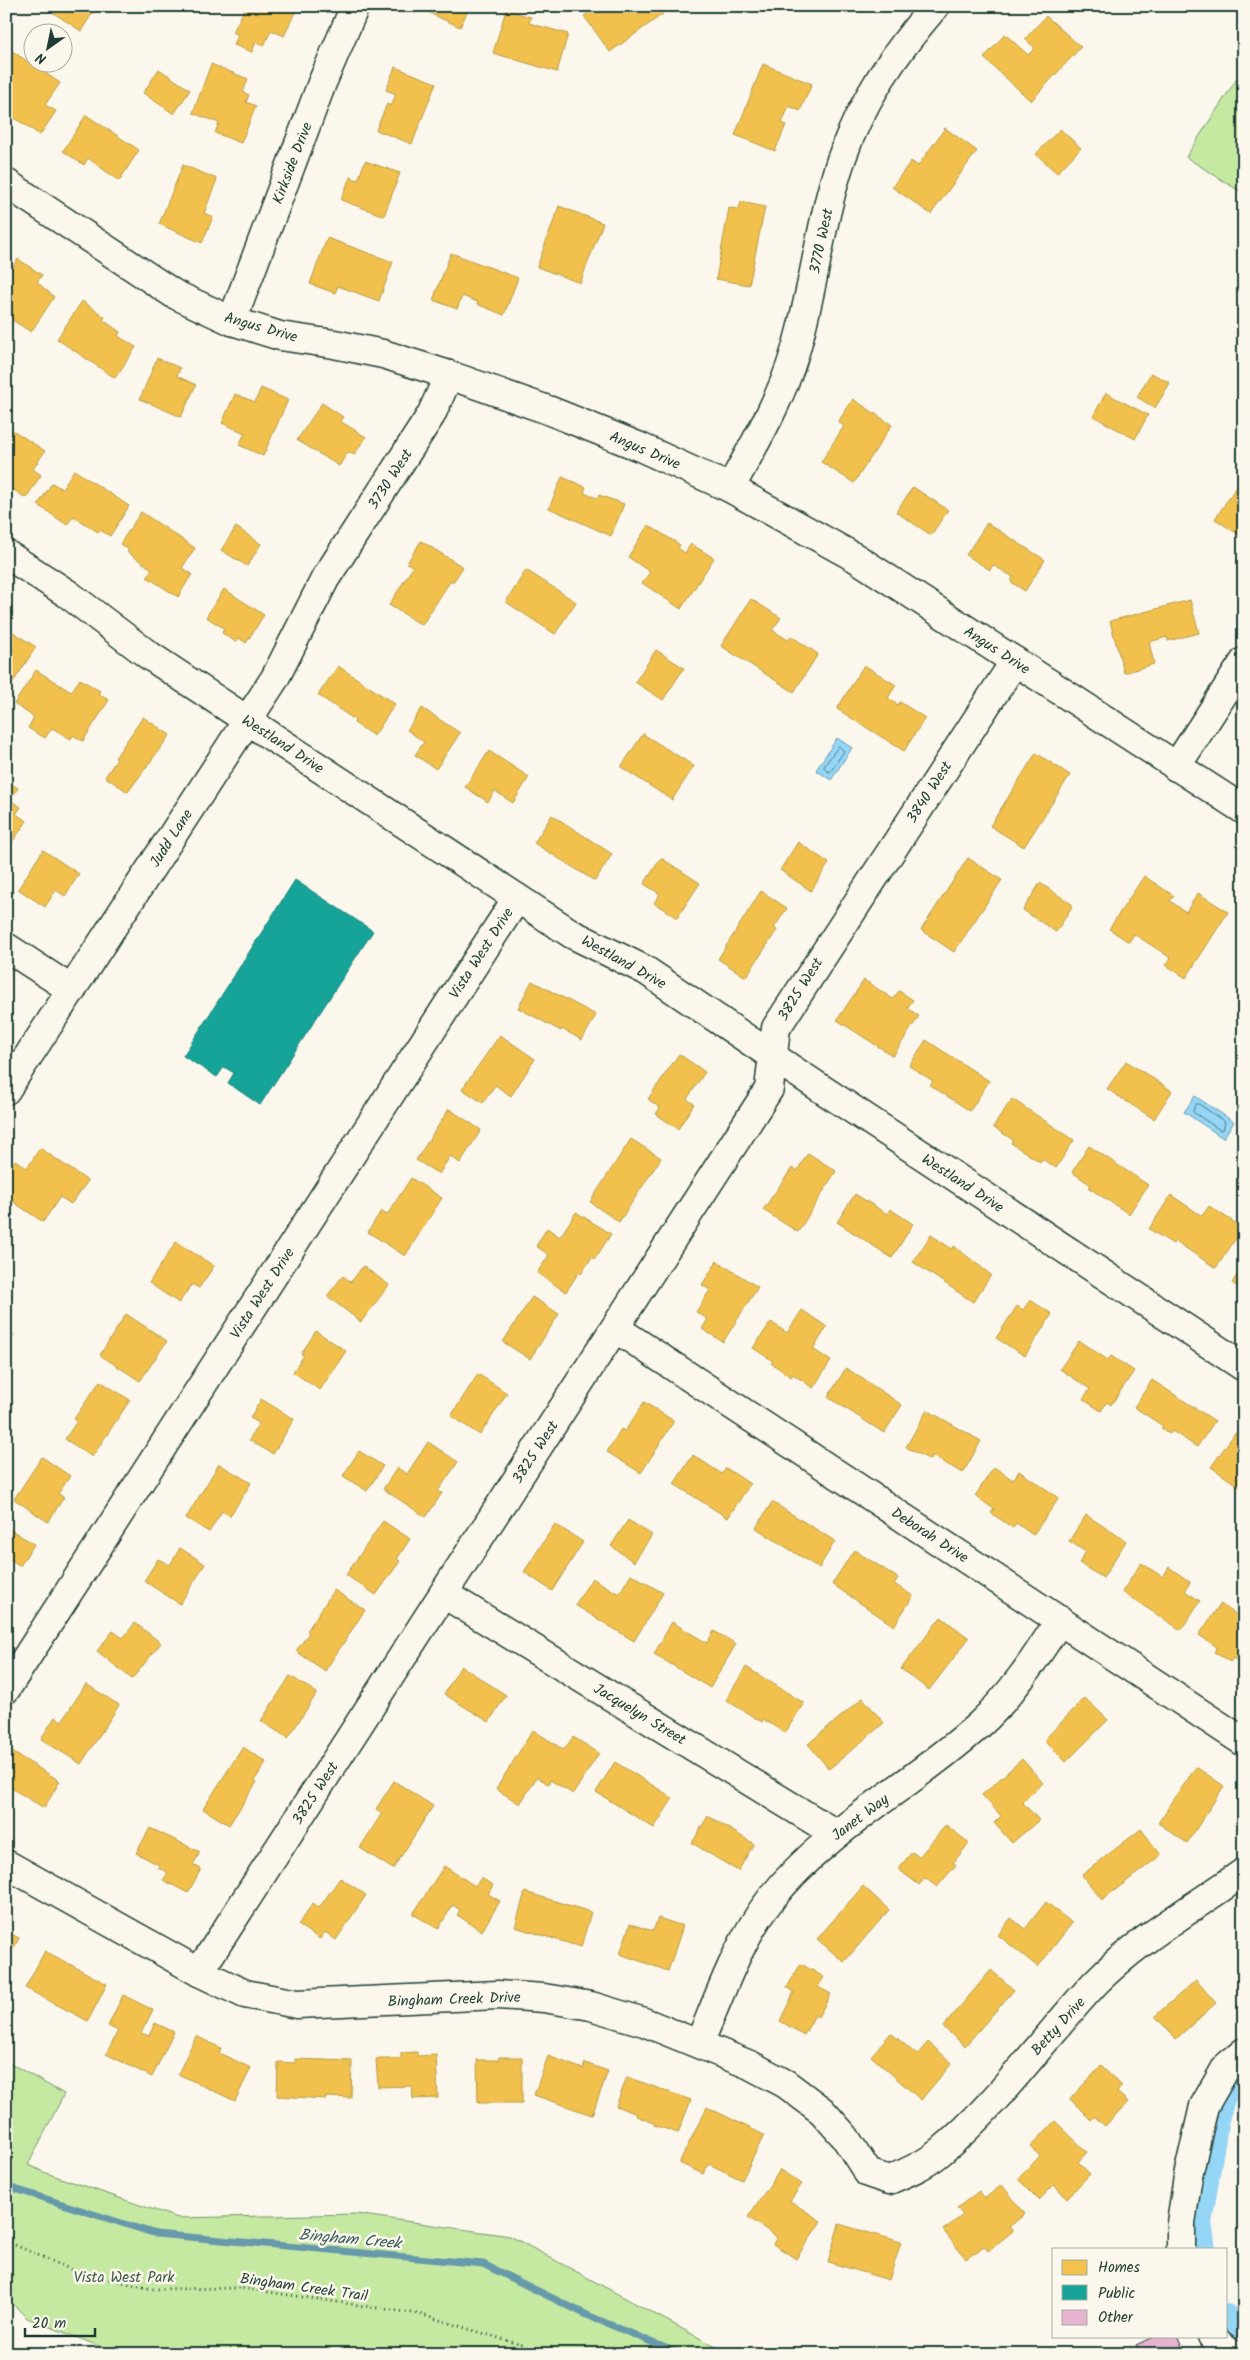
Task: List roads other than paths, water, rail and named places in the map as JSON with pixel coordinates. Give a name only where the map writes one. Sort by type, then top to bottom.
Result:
[{"type":"street","name":"Kirkside Drive","points":[[232,321],[322,83],[356,6]]},
{"type":"street","name":"3770 West","points":[[730,488],[777,398],[794,353],[807,307],[828,204],[841,160],[858,116],[881,75],[908,37],[935,6]]},
{"type":"street","name":"Angus Drive","points":[[6,183],[174,294],[232,321],[280,336],[383,354],[449,376],[548,410],[640,447],[730,488],[856,558],[1244,810]]},
{"type":"street","name":"3730 West","points":[[325,579],[431,415],[449,376]]},
{"type":"street","name":"Westland Drive","points":[[6,554],[68,594],[147,654],[517,898],[572,934],[644,970],[1244,1367]]},
{"type":"street","name":"Judd Lane","points":[[6,1090],[275,678],[325,579]]},
{"type":"street","name":"3840 West","points":[[843,922],[1015,661]]},
{"type":"street","points":[[1176,767],[1244,662]]},
{"type":"street","name":"Vista West Drive","points":[[6,1689],[517,898]]},
{"type":"street","name":"3825 West","points":[[199,1972],[769,1089],[776,1028],[843,922]]},
{"type":"street","points":[[6,948],[72,990]]},
{"type":"street","name":"Deborah Drive","points":[[615,1328],[1244,1742]]},
{"type":"street","name":"Jacquelyn Street","points":[[444,1594],[836,1834]]},
{"type":"street","name":"Janet Way","points":[[699,2044],[747,1937],[771,1900],[800,1866],[836,1834],[946,1752],[980,1724],[1010,1692],[1060,1620]]},
{"type":"street","name":"Bingham Creek Drive","points":[[6,1864],[199,1972],[245,1994],[297,2004],[498,1995],[544,1998],[591,2006],[644,2022],[750,2064],[786,2084],[822,2111],[845,2137],[868,2172],[879,2178]]},
{"type":"street","name":"Betty Drive","points":[[879,2178],[889,2180],[938,2154],[977,2117],[1096,1983],[1120,1960],[1244,1872]]},
{"type":"street","points":[[1181,2248],[1181,2223],[1188,2176],[1204,2106],[1227,2066],[1244,2052]]},
{"type":"street","points":[[1214,2338],[1219,2345],[1232,2354]]},
{"type":"water","points":[[837,738],[852,748],[831,780],[816,770]]},
{"type":"water","points":[[1195,1096],[1234,1122],[1223,1138],[1184,1112]]},
{"type":"waterway","points":[[1204,2248],[1200,2223],[1217,2119],[1223,2099],[1231,2083],[1244,2069]]},
{"type":"waterway","name":"Bingham Creek","points":[[6,2186],[156,2234],[483,2264],[587,2315],[680,2354]]},
{"type":"waterway","points":[[1228,2317],[1244,2329]]},
{"type":"park label","name":"Vista West Park","points":[[124,2277]]}]
